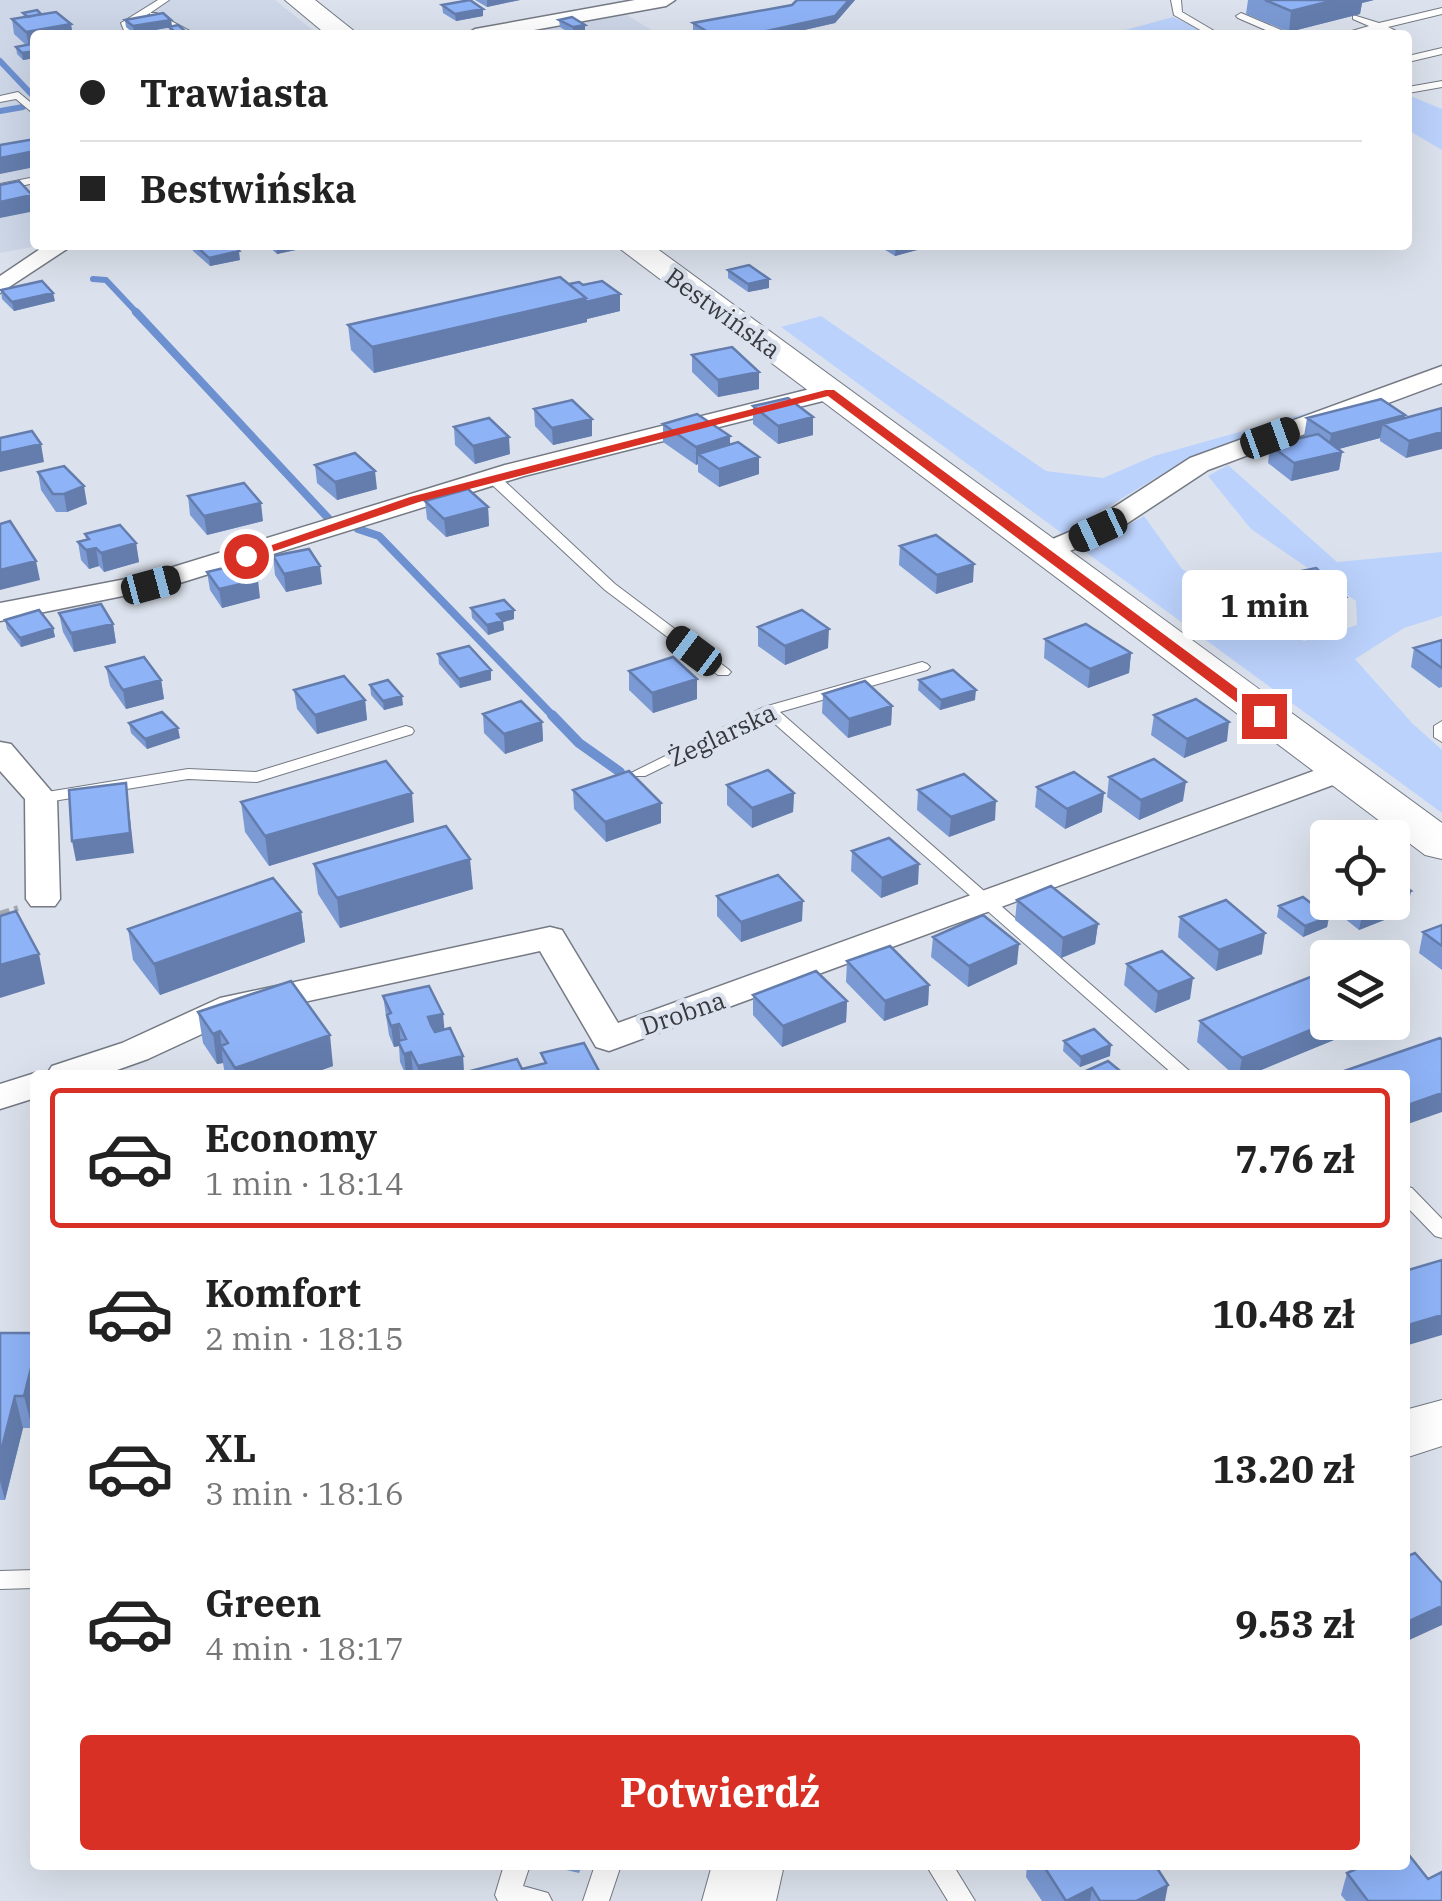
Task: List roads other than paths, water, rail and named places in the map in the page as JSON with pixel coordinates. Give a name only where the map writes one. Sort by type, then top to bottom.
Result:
[{"type":"street","points":[[298,0],[338,30]]},
{"type":"street","points":[[502,30],[666,0]]},
{"type":"street","points":[[4,282],[54,250]]},
{"type":"street","name":"Bestwińska","points":[[638,250],[1442,845]]},
{"type":"street","points":[[1044,552],[1098,530],[1199,464],[1442,374]]},
{"type":"street","points":[[0,612],[64,604],[179,577],[414,500],[830,392]]},
{"type":"street","points":[[0,750],[40,798],[43,899]]},
{"type":"street","name":"Drobna","points":[[80,1070],[135,1051],[233,1006],[550,938],[608,1039],[1341,771]]},
{"type":"street","points":[[1410,1433],[1442,1424]]},
{"type":"street","points":[[739,1901],[747,1870]]},
{"type":"lane","points":[[128,30],[124,24],[164,0]]},
{"type":"lane","points":[[1176,0],[1177,13],[1207,30]]},
{"type":"lane","points":[[1427,2],[1439,12]]},
{"type":"lane","points":[[144,12],[184,30]]},
{"type":"lane","points":[[1363,30],[1439,12]]},
{"type":"lane","points":[[1241,16],[1273,30]]},
{"type":"lane","points":[[1356,17],[1388,30]]},
{"type":"lane","points":[[1422,45],[1440,51]]},
{"type":"lane","points":[[1412,58],[1440,51]]},
{"type":"lane","points":[[1412,89],[1442,84]]},
{"type":"lane","points":[[0,98],[18,95],[30,107]]},
{"type":"lane","points":[[0,188],[30,181]]},
{"type":"lane","points":[[492,478],[610,587],[723,672]]},
{"type":"lane","name":"Żeglarska","points":[[639,773],[769,710],[922,667]]},
{"type":"lane","points":[[769,710],[983,902],[1179,1070]]},
{"type":"lane","points":[[1442,726],[1442,738]]},
{"type":"lane","points":[[40,798],[188,774],[257,777],[406,730]]},
{"type":"lane","points":[[1410,1198],[1442,1231]]},
{"type":"lane","points":[[0,1580],[30,1579]]},
{"type":"lane","points":[[516,1870],[508,1895],[539,1901]]},
{"type":"lane","points":[[596,1901],[606,1870]]},
{"type":"lane","points":[[942,1870],[962,1901]]},
{"type":"waterway","points":[[0,61],[30,93]]},
{"type":"waterway","points":[[0,111],[23,107]]},
{"type":"waterway","points":[[93,279],[106,280],[138,314]]},
{"type":"waterway","points":[[136,312],[329,519]]},
{"type":"waterway","points":[[358,529],[379,536],[554,717]]},
{"type":"waterway","points":[[552,715],[579,743],[620,772]]}]
